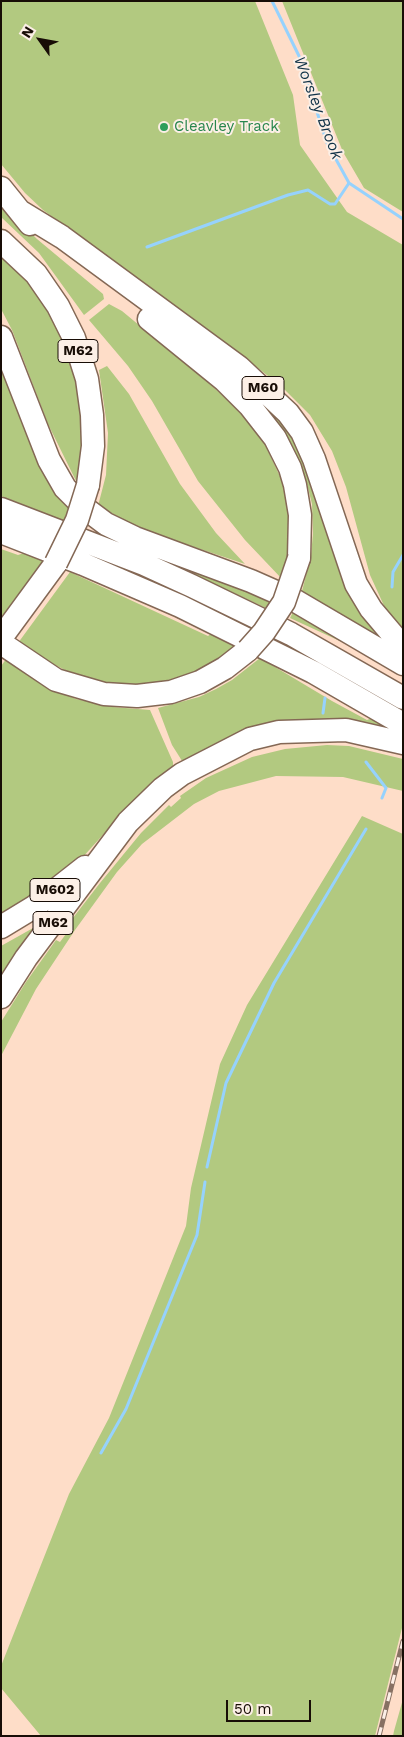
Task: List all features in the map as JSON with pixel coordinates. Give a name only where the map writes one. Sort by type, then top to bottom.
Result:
[{"type":"highway","points":[[1,188],[21,212]]},
{"type":"highway","name":"M60","points":[[4,636],[56,680],[104,694],[137,696],[171,692],[200,682],[225,668],[248,650],[279,612],[290,590],[299,558],[300,515],[295,485],[284,455],[264,423],[213,370],[36,230],[21,212]]},
{"type":"highway","name":"M60","points":[[21,212],[62,237],[239,368],[288,413],[302,432],[314,459],[356,584],[371,609],[403,647]]},
{"type":"highway","name":"M62","points":[[1,241],[36,274],[58,306],[74,338],[87,379],[93,446],[88,485],[77,520],[56,563],[4,636]]},
{"type":"highway","points":[[1,337],[49,460],[65,488],[86,509],[106,524],[135,538],[251,581],[294,600],[403,664]]},
{"type":"highway","points":[[1,509],[144,564],[291,634],[403,698]]},
{"type":"highway","points":[[1,532],[83,564],[180,606],[313,672],[403,724]]},
{"type":"highway","points":[[291,634],[322,644],[403,682]]},
{"type":"highway","points":[[107,850],[128,822],[163,788],[206,760],[250,739],[278,732],[332,729],[366,733],[403,743]]},
{"type":"highway","name":"M62","points":[[1,997],[26,958],[107,850]]},
{"type":"highway","name":"M602","points":[[1,927],[34,907],[107,850]]},
{"type":"green space","points":[[1,1],[255,1],[293,95],[300,145],[347,212],[403,245],[403,633],[386,610],[370,575],[346,487],[332,451],[310,415],[282,387],[249,361],[43,210],[25,193],[1,164]]},
{"type":"green space","points":[[282,1],[403,1],[403,212],[364,188],[343,152]]},
{"type":"green space","points":[[1,204],[37,239],[103,294],[104,299],[84,315],[39,253],[1,217]]},
{"type":"green space","points":[[1,252],[19,268],[54,317],[77,377],[85,442],[79,487],[48,424],[12,330],[1,309]]},
{"type":"green space","points":[[109,304],[122,311],[210,384],[233,405],[262,438],[284,485],[290,515],[289,545],[282,579],[245,540],[198,481],[152,401],[128,366],[89,320]]},
{"type":"green space","points":[[1,360],[73,505],[67,522],[1,496]]},
{"type":"green space","points":[[107,366],[129,394],[180,484],[216,533],[245,564],[146,531],[98,506],[106,475],[108,433],[99,370]]},
{"type":"green space","points":[[257,397],[294,433],[365,616],[377,637],[302,591],[311,556],[313,533],[312,504],[306,480],[293,447]]},
{"type":"green space","points":[[1,549],[18,555],[24,553],[47,563],[1,625]]},
{"type":"green space","points":[[81,550],[144,576],[254,628],[252,631]]},
{"type":"green space","points":[[161,559],[273,599],[268,609]]},
{"type":"green space","points":[[70,572],[208,636],[212,633],[238,646],[223,658],[180,679],[147,686],[111,685],[79,677],[18,643]]},
{"type":"green space","points":[[294,610],[368,654],[290,618]]},
{"type":"green space","points":[[7,658],[59,692],[76,699],[113,707],[150,710],[173,762],[173,770],[130,805],[72,869],[1,923],[1,666]]},
{"type":"green space","points":[[260,658],[332,701],[367,720],[372,718],[401,735],[356,726],[184,764],[172,745],[158,708],[199,697],[216,689],[232,680]]},
{"type":"green space","points":[[327,745],[349,746],[403,759],[403,791],[343,777],[276,776],[219,791],[194,804],[142,844],[117,872],[75,930],[36,989],[1,1056],[1,1022],[26,982],[56,940],[60,942],[72,926],[69,923],[100,883],[141,833],[169,805],[171,807],[181,798],[180,796],[206,778],[252,757],[285,749]]},
{"type":"green space","points":[[362,816],[403,834],[403,1624],[375,1736],[41,1736],[1,1688],[1,1666],[69,1494],[109,1418],[186,1226],[191,1188],[220,1064],[247,1005]]},
{"type":"green space","points":[[42,923],[1,981],[1,946]]},
{"type":"green space","points":[[403,1699],[403,1736],[393,1736],[394,1731]]},
{"type":"waterway","name":"Worsley Brook","points":[[272,1],[299,56],[327,143],[349,183],[403,219]]},
{"type":"waterway","points":[[147,247],[288,195],[308,190],[330,204],[335,204],[349,183]]},
{"type":"waterway","points":[[392,587],[393,572],[403,555]]},
{"type":"waterway","points":[[323,713],[325,698]]},
{"type":"waterway","points":[[366,762],[386,788],[382,798]]},
{"type":"waterway","points":[[207,1167],[226,1083],[274,983],[366,829]]},
{"type":"waterway","points":[[101,1453],[126,1409],[197,1235],[205,1182]]},
{"type":"railway","points":[[379,1736],[403,1641]]},
{"type":"place","name":"Cleavley Track","points":[[164,127]]}]
